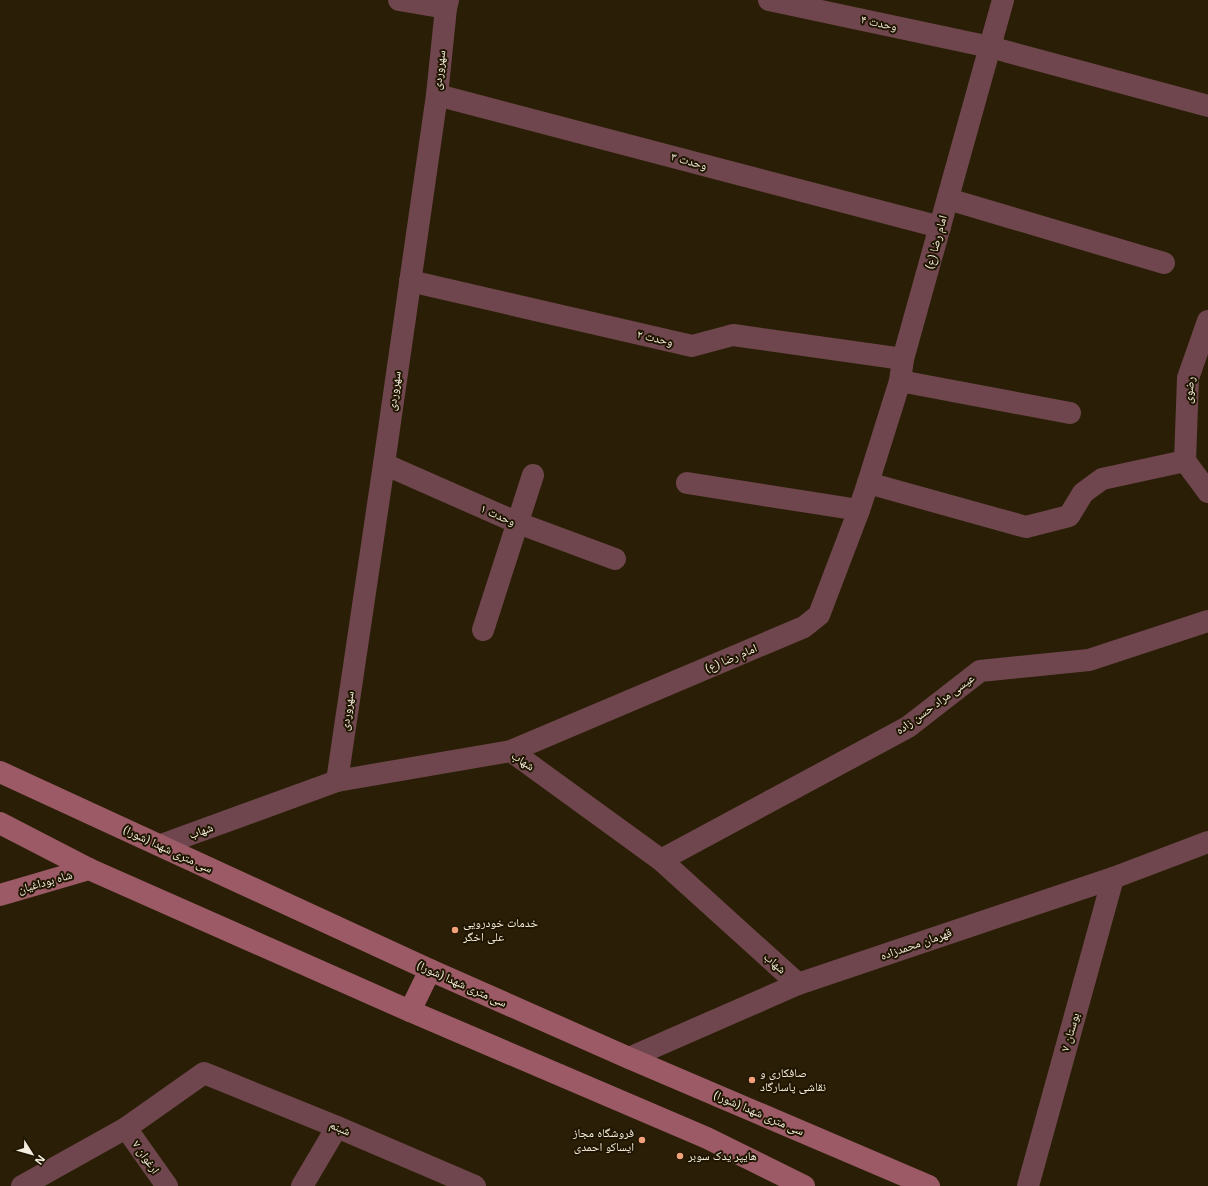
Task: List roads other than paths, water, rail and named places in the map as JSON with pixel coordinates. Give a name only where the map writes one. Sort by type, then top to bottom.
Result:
[{"type":"main road","name":"سی متری شهدا (شورا)","points":[[0,772],[430,970],[629,1058],[929,1186]]},
{"type":"main road","points":[[0,823],[89,869],[410,1011],[707,1138],[804,1186]]},
{"type":"main road","name":"شاه بوداغیان","points":[[0,895],[89,869]]},
{"type":"main road","points":[[410,1011],[430,970]]},
{"type":"street","points":[[399,0],[448,4]]},
{"type":"street","name":"وحدت ۴","points":[[769,0],[990,47],[1208,106]]},
{"type":"street","name":"امام رضا (ع)","points":[[510,751],[804,627],[819,615],[859,510],[900,381],[904,359],[1003,0]]},
{"type":"street","name":"سهروردی","points":[[337,781],[437,95],[448,4]]},
{"type":"street","name":"وحدت ۳","points":[[437,95],[940,227]]},
{"type":"street","points":[[948,199],[1164,263]]},
{"type":"street","name":"وحدت ۲","points":[[410,281],[692,346],[733,335],[904,359]]},
{"type":"street","name":"رضوی","points":[[1185,462],[1188,378],[1207,324]]},
{"type":"street","points":[[900,381],[1070,413]]},
{"type":"street","points":[[868,483],[1026,527],[1069,516],[1083,493],[1102,479],[1185,462],[1208,492]]},
{"type":"street","name":"وحدت ۱","points":[[384,464],[518,523],[615,559]]},
{"type":"street","points":[[483,630],[533,475]]},
{"type":"street","points":[[687,483],[859,510]]},
{"type":"street","name":"عیسی مراد حسن زاده","points":[[661,860],[908,727],[980,671],[1089,660],[1208,621]]},
{"type":"street","name":"شهاب","points":[[161,845],[337,781],[510,751],[661,860],[798,984]]},
{"type":"street","name":"قهرمان محمدزاده","points":[[629,1058],[798,984],[1113,878],[1208,842]]},
{"type":"street","name":"بوستان ۷","points":[[1028,1186],[1113,878]]},
{"type":"street","name":"شبنم","points":[[126,1128],[204,1073],[337,1127],[475,1186]]},
{"type":"street","points":[[302,1186],[337,1127]]},
{"type":"street","points":[[22,1186],[126,1128]]},
{"type":"street","name":"ارغوان ۷","points":[[126,1128],[167,1186]]},
{"type":"place","name":"خدمات خودرویی علی اخگر","points":[[455,930]]},
{"type":"place","name":"صافکاری و نقاشی پاسارگاد","points":[[752,1080]]},
{"type":"place","name":"فروشگاه مجاز ایساکو احمدی","points":[[642,1140]]},
{"type":"place","name":"هایپر یدک سوبر","points":[[680,1156]]}]
